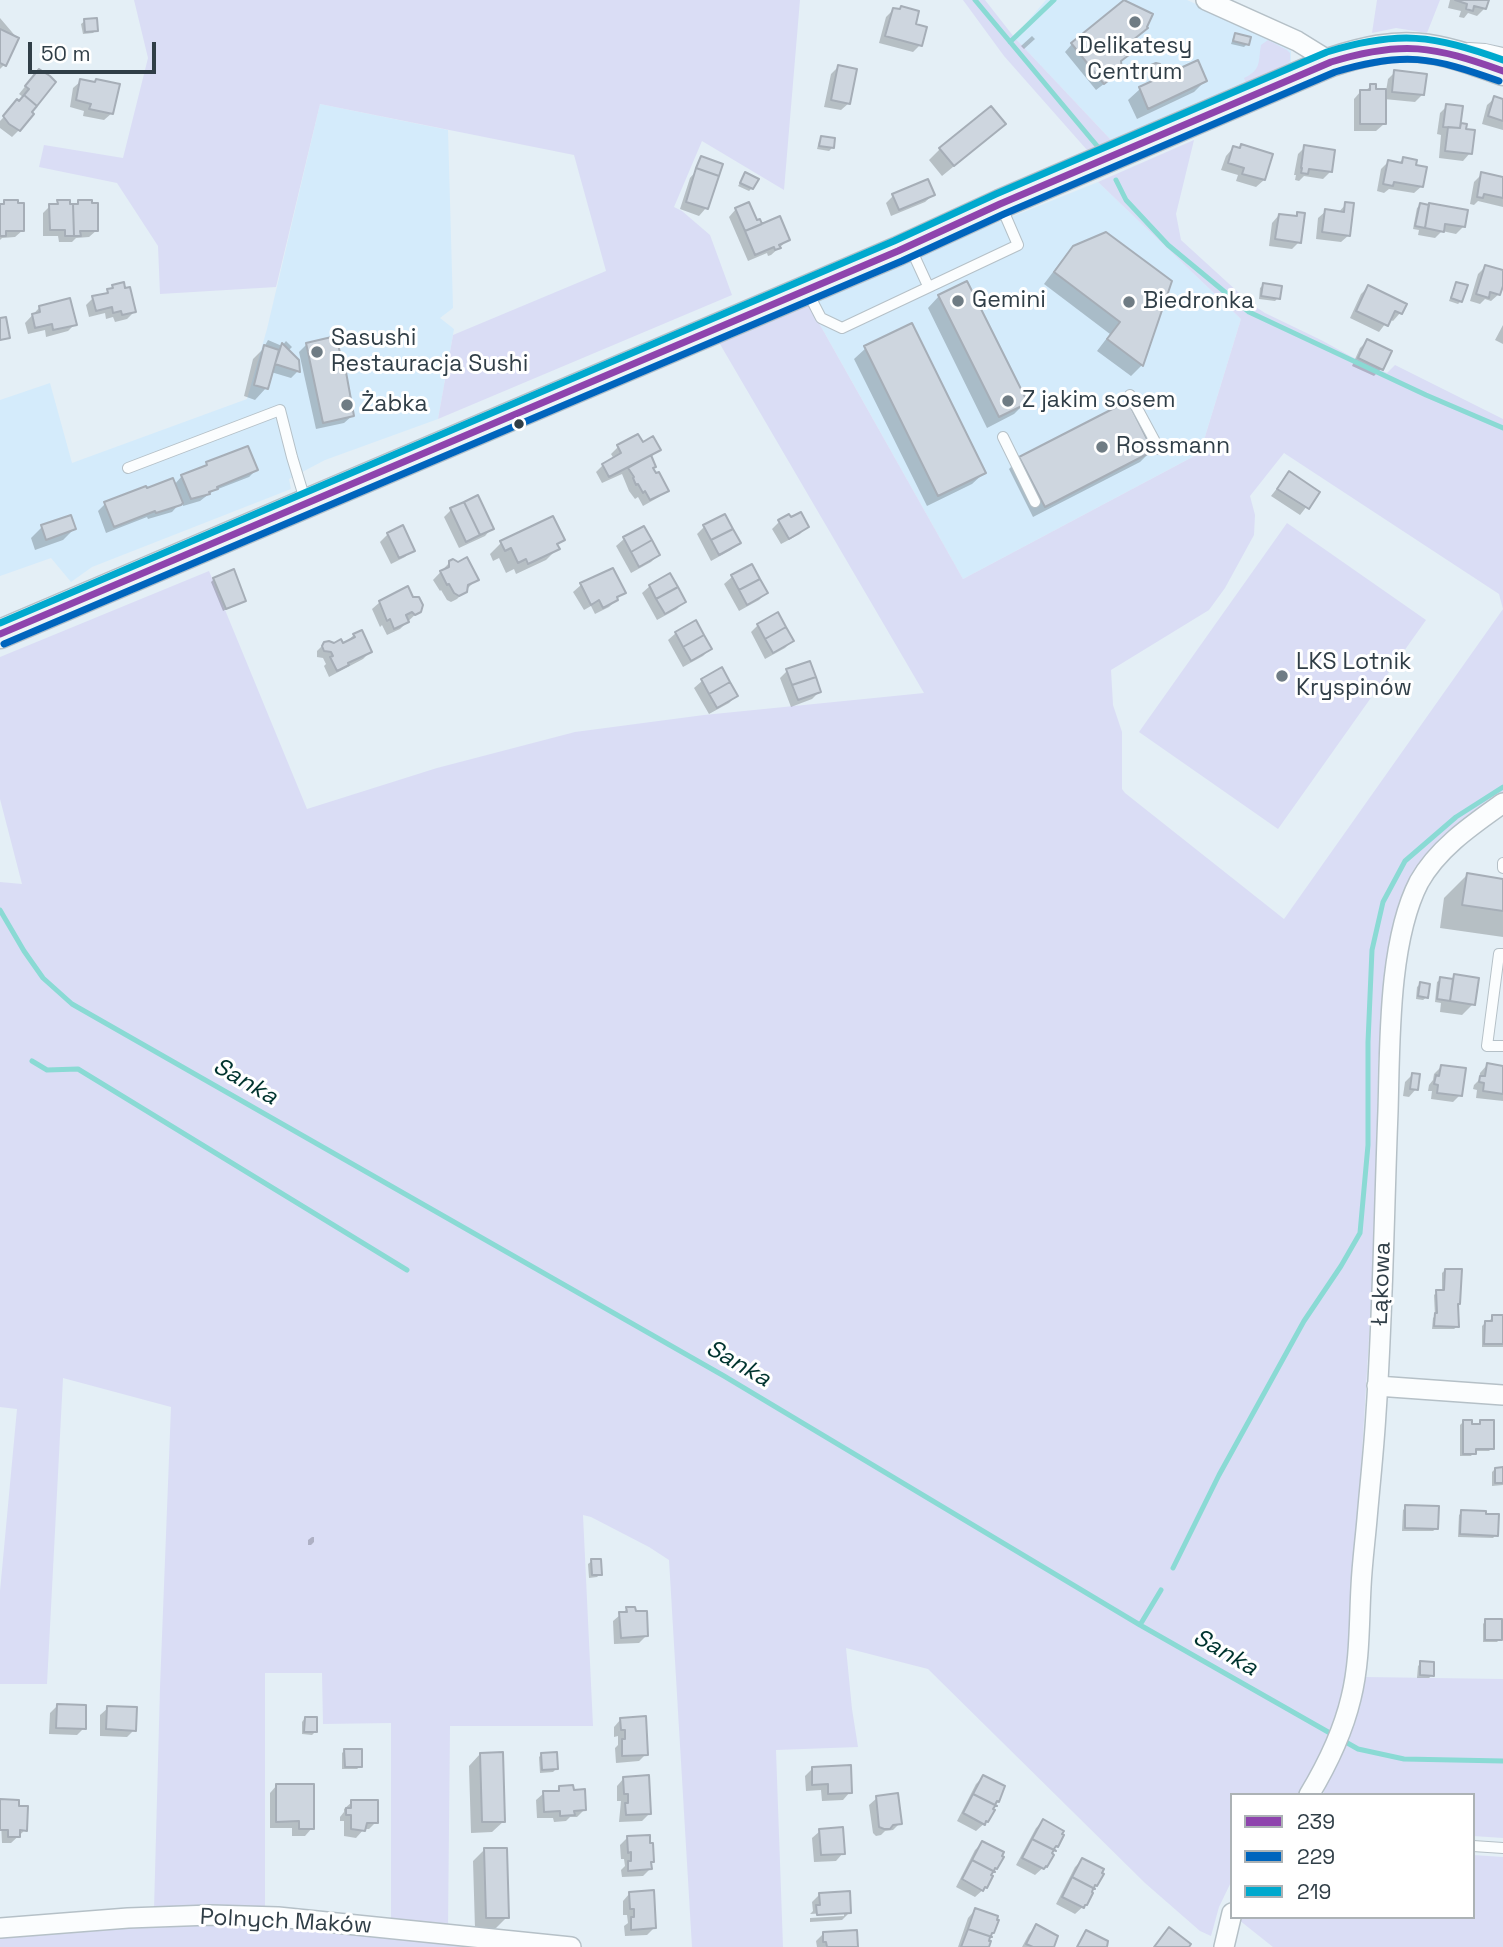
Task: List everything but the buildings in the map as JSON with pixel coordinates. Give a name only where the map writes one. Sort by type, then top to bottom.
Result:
[{"type":"main road","points":[[0,634],[807,290],[1331,62],[1366,51],[1394,47],[1432,48],[1503,71]]},
{"type":"street","points":[[1206,0],[1297,41],[1331,62]]},
{"type":"street","name":"Łąkowa","points":[[1310,1793],[1327,1765],[1346,1716],[1357,1660],[1377,1386],[1388,1087],[1398,950],[1406,916],[1419,882],[1435,859],[1460,835],[1503,803]]},
{"type":"street","points":[[1377,1386],[1503,1395]]},
{"type":"street","name":"Polnych Maków","points":[[0,1928],[128,1918],[278,1916],[571,1947]]},
{"type":"street","points":[[1224,1947],[1231,1919]]},
{"type":"lane","points":[[1446,52],[1476,48],[1503,53]]},
{"type":"lane","points":[[807,290],[821,317],[842,328],[1018,245],[1000,204]]},
{"type":"lane","points":[[909,246],[928,286]]},
{"type":"lane","points":[[1129,395],[1159,449]]},
{"type":"lane","points":[[128,468],[280,410],[307,503]]},
{"type":"lane","points":[[1003,437],[1035,502]]},
{"type":"lane","points":[[1503,954],[1499,954],[1487,1046],[1503,1046]]},
{"type":"lane","points":[[1475,1846],[1503,1848]]},
{"type":"shaded area","points":[[134,0],[800,0],[784,190],[702,141],[674,207],[710,235],[732,295],[438,419],[453,335],[606,271],[574,155],[320,104],[276,287],[160,294],[158,246],[117,183],[39,167],[44,145],[123,158],[148,58]]},
{"type":"shaded area","points":[[963,0],[985,0],[1014,37],[1111,140],[1087,150],[1004,56]]},
{"type":"shaded area","points":[[1046,0],[1187,0],[1285,47],[1291,51],[1291,62],[1287,67],[1111,140],[1014,37]]},
{"type":"shaded area","points":[[1377,0],[1440,0],[1427,33],[1396,28],[1372,33]]},
{"type":"shaded area","points":[[1268,40],[1287,50],[1290,53],[1290,61],[1285,66],[1246,83],[1244,78],[1254,72],[1261,45]]},
{"type":"shaded area","points":[[320,104],[448,130],[453,308],[440,318],[454,329],[438,419],[325,460],[289,479],[291,489],[92,567],[71,582],[51,558],[0,576],[0,400],[50,383],[72,463],[247,399],[267,329]]},
{"type":"shaded area","points":[[1194,140],[1176,214],[1181,240],[1250,303],[1352,357],[1387,373],[1395,365],[1503,419],[1503,609],[1503,797],[1439,841],[1420,862],[1404,893],[1390,948],[1378,1063],[1375,1239],[1349,1667],[1340,1713],[1321,1762],[1300,1793],[1230,1793],[1230,1884],[1219,1907],[1211,1936],[1200,1931],[1145,1883],[928,1669],[846,1648],[858,1747],[776,1750],[783,1947],[692,1947],[669,1560],[649,1547],[583,1515],[593,1726],[450,1726],[448,1928],[391,1919],[391,1723],[323,1724],[322,1673],[265,1673],[265,1909],[154,1910],[171,1407],[63,1378],[47,1684],[0,1684],[0,1591],[17,1409],[0,1407],[0,882],[22,884],[0,799],[0,657],[209,571],[307,809],[437,768],[575,732],[704,715],[924,693],[717,339],[806,300],[963,579],[1200,453],[1241,319],[1098,182]],"holes":[[[1284,453],[1499,594],[1503,609],[1284,919],[1122,789],[1122,732],[1113,705],[1111,670],[1209,610],[1225,588],[1254,535],[1255,515],[1250,496]]]},
{"type":"shaded area","points":[[1098,182],[1241,319],[1200,453],[963,579],[806,300]]},
{"type":"shaded area","name":"LKS Lotnik Kryspinów","points":[[1287,523],[1426,620],[1278,829],[1139,732]]},
{"type":"shaded area","points":[[1365,1677],[1503,1679],[1503,1838],[1475,1836],[1475,1793],[1324,1793],[1359,1702]]},
{"type":"shaded area","points":[[1475,1855],[1503,1857],[1503,1947],[1273,1947],[1239,1920],[1475,1919]]},
{"type":"shaded area","points":[[198,1924],[274,1925],[469,1944],[468,1947],[0,1947],[0,1936]]},
{"type":"waterway","points":[[975,0],[1098,147]]},
{"type":"waterway","points":[[1010,42],[1054,0]]},
{"type":"waterway","points":[[1116,180],[1126,200],[1168,245],[1249,312],[1503,428]]},
{"type":"waterway","points":[[1173,1568],[1219,1475],[1304,1321],[1360,1233],[1368,1145],[1368,1042],[1372,950],[1383,902],[1405,861],[1456,817],[1503,787]]},
{"type":"waterway","name":"Sanka","points":[[0,910],[43,978],[72,1004],[724,1376],[1140,1625],[1358,1749],[1404,1759],[1503,1761]]},
{"type":"waterway","points":[[32,1061],[47,1070],[78,1069],[407,1270]]},
{"type":"waterway","points":[[1140,1625],[1161,1590]]},
{"type":"transit line","name":"219","points":[[0,623],[894,241],[996,194],[1327,52],[1375,40],[1416,38],[1456,45],[1503,60]]},
{"type":"transit line","name":"239","points":[[0,634],[898,251],[1000,204],[1331,62],[1378,51],[1418,49],[1457,56],[1503,71]]},
{"type":"transit line","name":"229","points":[[4,644],[902,261],[1004,214],[1335,72],[1359,65],[1400,59],[1436,62],[1499,81]]},
{"type":"place","name":"Delikatesy Centrum","points":[[1135,22]]},
{"type":"place","name":"Gemini","points":[[958,301]]},
{"type":"place","name":"Biedronka","points":[[1129,302]]},
{"type":"place","name":"Sasushi Restauracja Sushi","points":[[317,352]]},
{"type":"place","name":"Z jakim sosem","points":[[1008,401]]},
{"type":"place","name":"Żabka","points":[[347,405]]},
{"type":"place","name":"Rossmann","points":[[1102,447]]},
{"type":"place","name":"LKS Lotnik Kryspinów","points":[[1282,676]]}]
